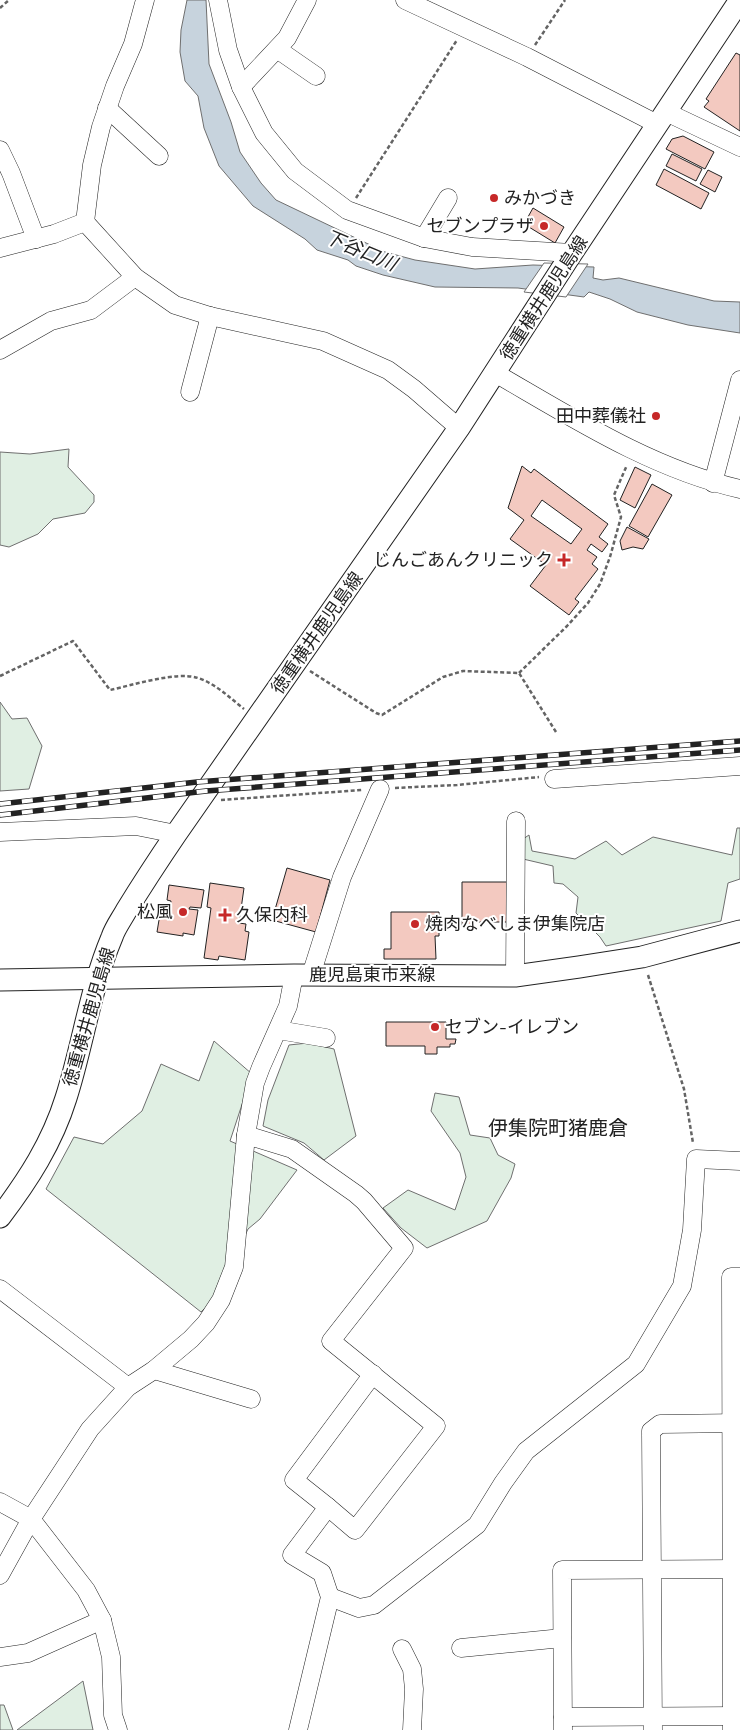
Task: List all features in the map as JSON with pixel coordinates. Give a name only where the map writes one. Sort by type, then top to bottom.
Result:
[{"type":"main road","name":"徳重横井鹿児島線","points":[[0,1217],[25,1184],[41,1158],[54,1130],[66,1099],[78,1058],[96,979],[112,936],[136,895],[176,834],[459,428],[570,256],[740,0]]},
{"type":"main road","name":"鹿児島東市来線","points":[[0,980],[302,975],[515,976],[642,956],[740,932]]},
{"type":"street","points":[[145,0],[133,44],[101,127],[92,165],[85,222],[135,277],[175,305],[210,316],[323,341],[388,370],[414,389],[459,428]]},
{"type":"street","points":[[218,0],[228,50],[241,87],[264,133],[294,172],[347,210],[424,238],[472,247],[570,256]]},
{"type":"street","points":[[241,87],[287,38],[307,0]]},
{"type":"street","points":[[405,0],[662,118],[740,147]]},
{"type":"street","points":[[277,49],[316,76]]},
{"type":"street","points":[[107,108],[159,156]]},
{"type":"street","points":[[0,150],[11,173],[36,239]]},
{"type":"street","points":[[424,238],[448,198]]},
{"type":"street","points":[[0,248],[54,234],[85,222]]},
{"type":"street","points":[[0,350],[51,321],[91,310],[135,277]]},
{"type":"street","points":[[190,392],[210,316]]},
{"type":"street","points":[[495,373],[580,423],[662,464],[713,483],[740,489]]},
{"type":"street","points":[[713,483],[740,380]]},
{"type":"street","points":[[554,779],[740,766]]},
{"type":"street","points":[[0,1575],[31,1519],[90,1429],[128,1387],[154,1370],[185,1345],[206,1323],[221,1300],[234,1267],[246,1135],[255,1083],[380,789]]},
{"type":"street","points":[[515,976],[516,820]]},
{"type":"street","points":[[0,832],[136,826],[176,834]]},
{"type":"street","points":[[278,1030],[326,1038]]},
{"type":"street","points":[[246,1135],[292,1149],[356,1194],[404,1248],[331,1340],[373,1374],[436,1426],[355,1530],[294,1480],[373,1374]]},
{"type":"street","points":[[330,1597],[359,1608],[374,1605],[477,1525],[503,1483],[526,1451],[636,1364],[682,1286],[692,1230],[696,1159],[740,1161]]},
{"type":"street","points":[[735,1569],[562,1570],[562,1724],[735,1721],[735,1569],[735,1423],[731,1277],[740,1276]]},
{"type":"street","points":[[0,1289],[128,1387]]},
{"type":"street","points":[[154,1370],[251,1399]]},
{"type":"street","points":[[652,1723],[651,1431],[660,1424],[735,1423]]},
{"type":"street","points":[[0,1502],[31,1519],[86,1590],[102,1620],[111,1657],[113,1716],[118,1730]]},
{"type":"street","points":[[298,1730],[330,1597],[322,1573],[292,1555],[328,1507]]},
{"type":"street","points":[[0,1658],[28,1653],[102,1620]]},
{"type":"street","points":[[461,1648],[562,1638]]},
{"type":"street","points":[[402,1648],[412,1669],[414,1689],[412,1730]]},
{"type":"path","points":[[0,8],[9,0]]},
{"type":"path","points":[[527,57],[565,0]]},
{"type":"path","points":[[347,210],[394,141],[465,29]]},
{"type":"path","points":[[296,662],[376,714],[382,715],[443,677],[463,671],[519,673],[588,603],[600,584],[621,517],[614,495],[634,450]]},
{"type":"path","points":[[0,676],[73,641],[110,690],[180,676],[198,678],[216,687],[257,718]]},
{"type":"path","points":[[519,673],[556,732]]},
{"type":"path","points":[[642,956],[684,1089],[696,1159]]},
{"type":"green space","points":[[69,449],[68,467],[94,495],[94,502],[85,513],[53,519],[38,534],[9,547],[0,545],[0,452],[30,454]]},
{"type":"green space","points":[[0,702],[12,719],[27,718],[42,746],[29,789],[0,791]]},
{"type":"green space","points":[[737,828],[740,828],[740,879],[728,883],[721,921],[606,946],[600,937],[576,913],[578,897],[563,884],[554,883],[553,866],[523,859],[520,841],[529,835],[532,851],[575,859],[606,841],[622,855],[653,837],[732,855]]},
{"type":"green space","points":[[214,1041],[252,1074],[230,1141],[297,1170],[260,1219],[248,1229],[217,1296],[201,1312],[46,1189],[74,1137],[103,1144],[142,1111],[161,1064],[199,1081]]},
{"type":"green space","points":[[308,1043],[334,1049],[356,1136],[324,1160],[304,1143],[263,1126],[268,1100],[289,1045]]},
{"type":"green space","points":[[435,1093],[459,1097],[470,1135],[490,1138],[498,1155],[515,1164],[511,1178],[487,1221],[427,1248],[401,1228],[383,1208],[408,1190],[455,1210],[466,1177],[460,1153],[431,1111]]},
{"type":"green space","points":[[83,1681],[93,1730],[17,1730]]},
{"type":"green space","points":[[0,1705],[4,1705],[13,1730],[0,1730]]},
{"type":"water","name":"下谷口川","points":[[187,0],[206,0],[209,64],[240,152],[261,183],[276,200],[385,252],[415,260],[475,269],[533,265],[594,267],[593,278],[603,280],[619,278],[714,301],[740,302],[740,333],[688,325],[637,312],[610,299],[589,292],[584,297],[518,288],[435,287],[383,275],[356,266],[348,260],[317,250],[305,239],[253,206],[219,166],[204,128],[198,96],[185,81],[180,52],[181,30]]},
{"type":"pier","points":[[544,263],[588,264],[566,297],[524,292]]},
{"type":"building","points":[[736,53],[740,55],[740,131],[704,107],[709,101],[706,99]]},
{"type":"building","points":[[683,136],[714,152],[705,169],[666,149],[672,139]]},
{"type":"building","points":[[672,154],[702,169],[696,181],[666,166]]},
{"type":"building","points":[[664,169],[709,193],[701,209],[656,185]]},
{"type":"building","points":[[708,170],[722,177],[715,192],[700,184]]},
{"type":"building","name":"セブンプラザ","points":[[533,208],[564,227],[555,243],[524,224]]},
{"type":"building","points":[[522,466],[531,473],[534,469],[608,524],[599,537],[608,544],[602,552],[591,544],[587,550],[597,557],[592,564],[598,569],[575,599],[579,602],[569,615],[530,586],[546,565],[510,539],[524,520],[508,508]],"holes":[[[542,500],[582,529],[571,544],[531,516]]]},
{"type":"building","points":[[635,467],[651,475],[635,508],[620,500]]},
{"type":"building","points":[[652,484],[672,495],[648,537],[629,526]]},
{"type":"building","points":[[627,527],[649,539],[643,549],[633,547],[622,550],[620,541]]},
{"type":"building","points":[[287,868],[330,880],[316,932],[272,920]]},
{"type":"building","points":[[462,882],[507,882],[507,922],[474,922],[474,927],[462,927]]},
{"type":"building","name":"久保内科","points":[[210,883],[244,888],[239,923],[246,924],[245,931],[249,932],[245,960],[219,956],[218,960],[204,958],[211,908],[207,907]]},
{"type":"building","name":"松風","points":[[169,885],[204,890],[201,908],[190,907],[189,909],[198,910],[194,935],[183,933],[183,936],[157,932],[160,914],[169,916],[171,901],[167,900]]},
{"type":"building","name":"焼肉なべしま伊集院店","points":[[391,912],[439,912],[439,936],[435,936],[436,959],[384,959],[384,949],[391,949]]},
{"type":"building","points":[[386,1022],[446,1022],[446,1039],[456,1039],[455,1044],[450,1044],[450,1047],[437,1047],[437,1054],[425,1054],[425,1046],[386,1046]]},
{"type":"railway","points":[[0,804],[197,782],[740,741]]},
{"type":"railway","points":[[0,815],[206,791],[740,750]]},
{"type":"place","name":"みかづき","points":[[494,198]]},
{"type":"place","name":"セブンプラザ","points":[[544,226]]},
{"type":"place","name":"田中葬儀社","points":[[656,416]]},
{"type":"place","name":"じんごあんクリニック","points":[[564,560]]},
{"type":"place","name":"松風","points":[[183,912]]},
{"type":"place","name":"久保内科","points":[[225,915]]},
{"type":"place","name":"焼肉なべしま伊集院店","points":[[415,924]]},
{"type":"place","name":"セブン-イレブン","points":[[435,1027]]},
{"type":"district","name":"伊集院町猪鹿倉","points":[[558,1128]]}]
